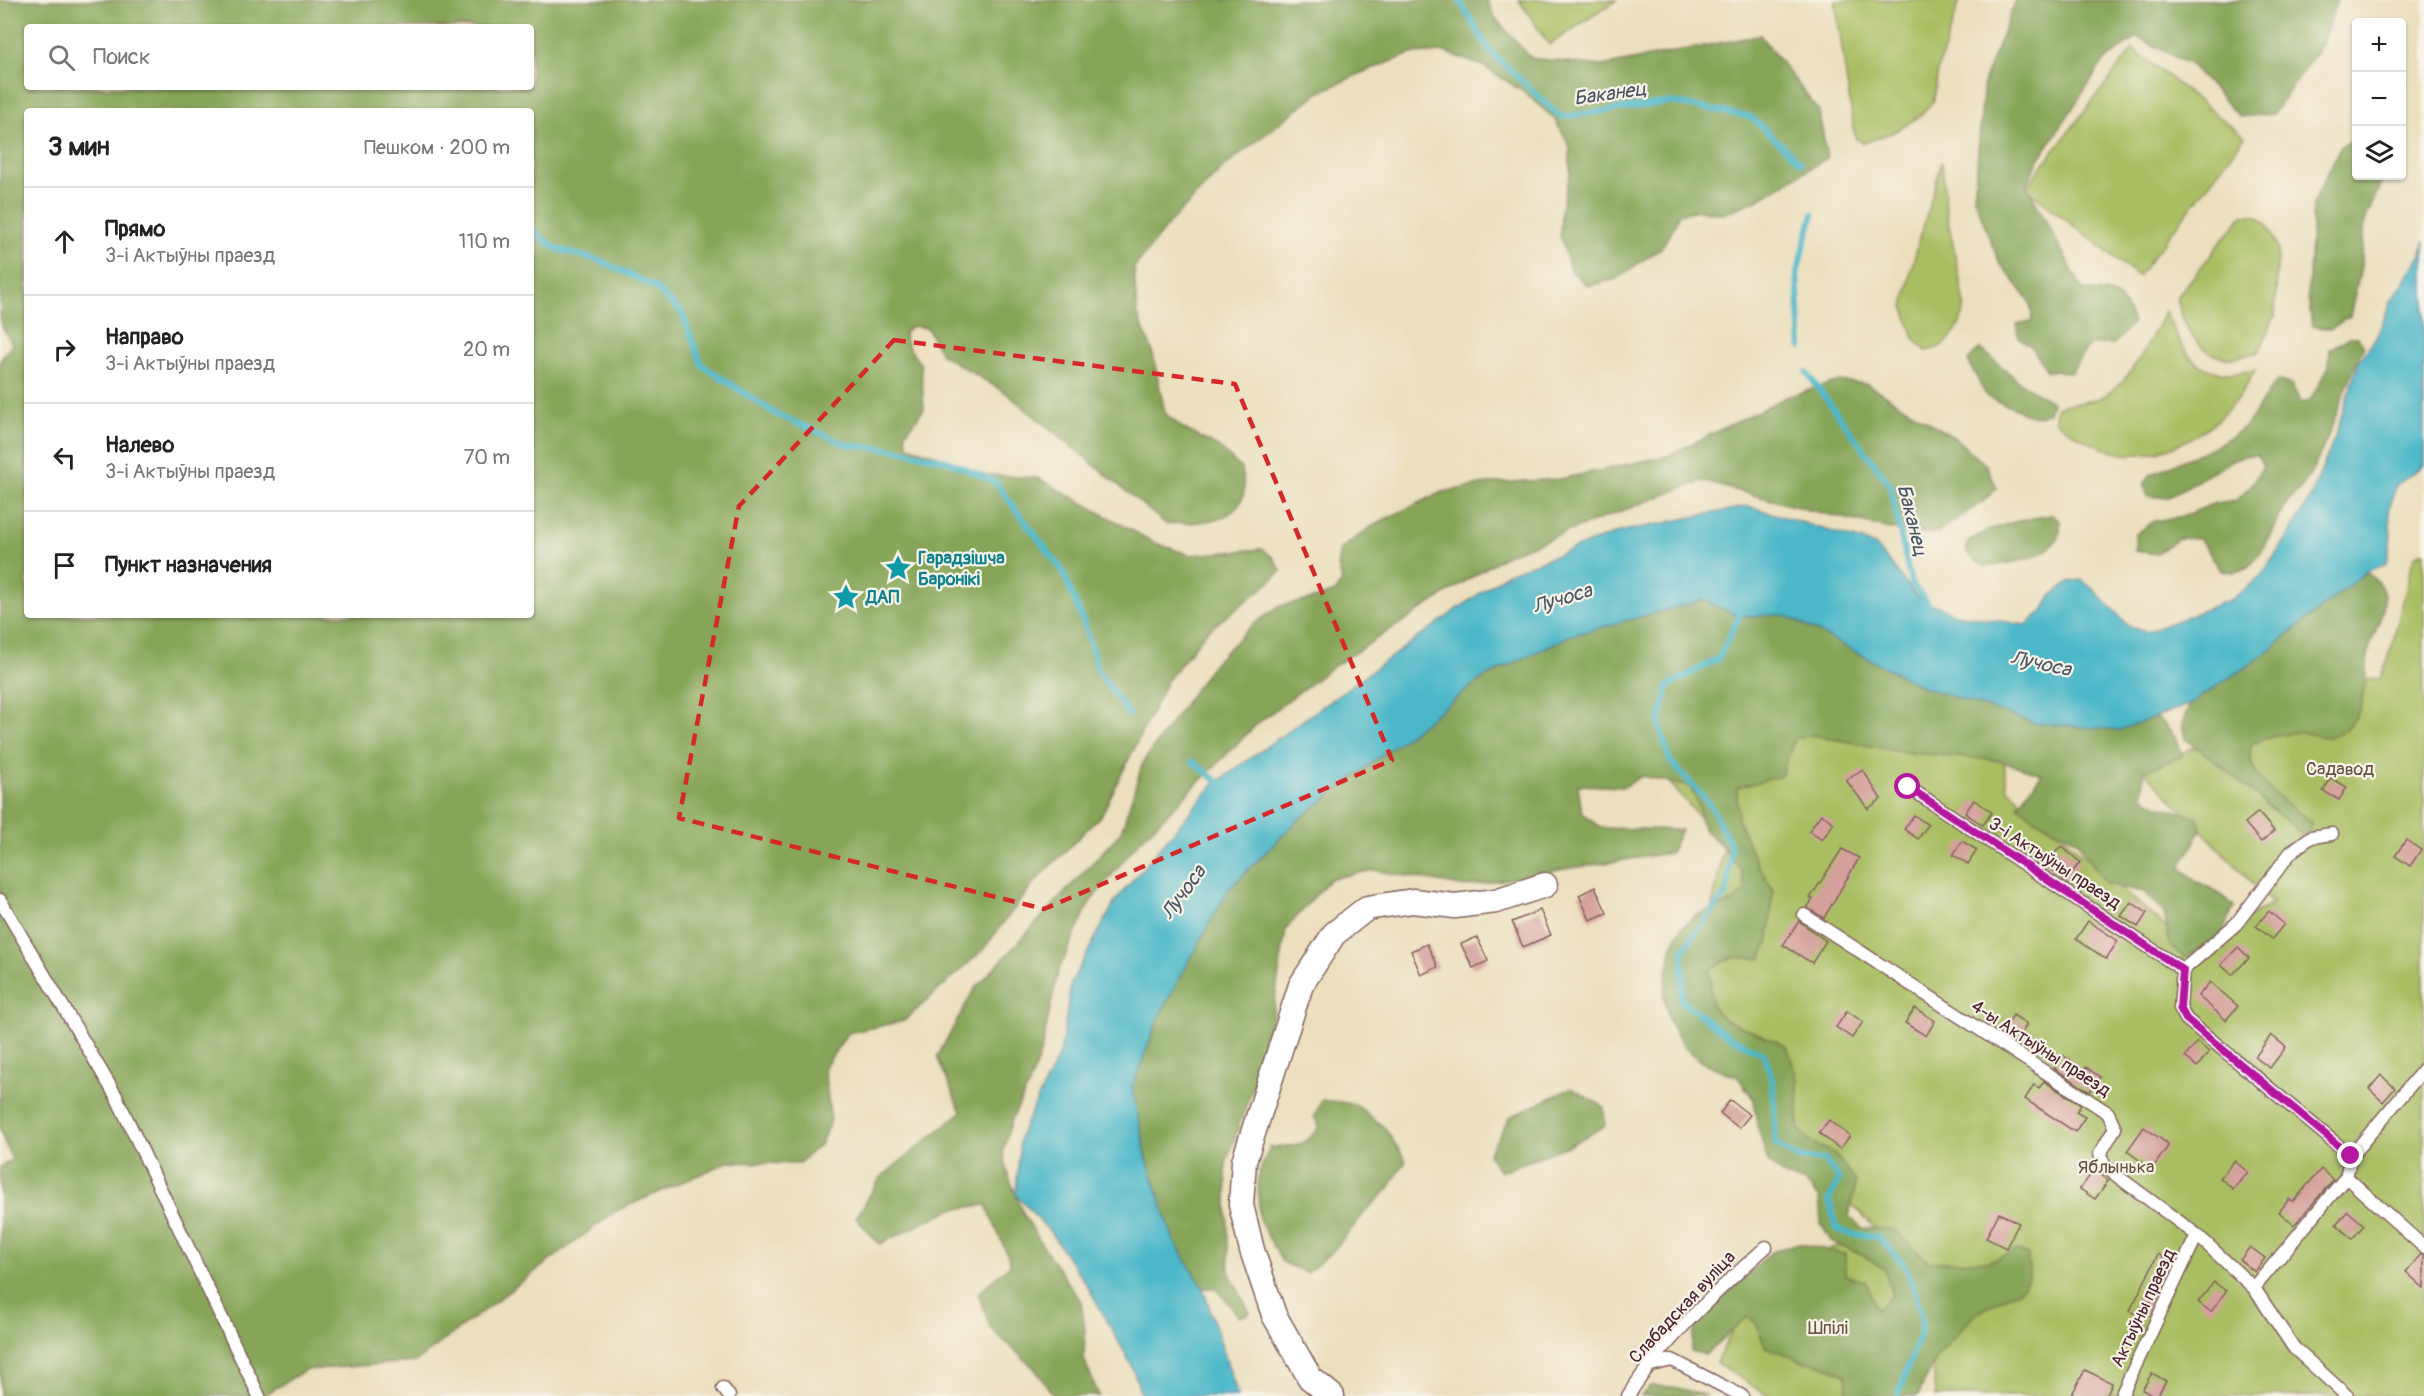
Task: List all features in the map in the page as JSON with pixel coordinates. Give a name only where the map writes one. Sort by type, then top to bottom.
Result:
[{"type":"street","points":[[1332,1396],[1310,1378],[1274,1315],[1252,1250],[1241,1205],[1244,1161],[1301,985],[1334,934],[1367,908],[1413,901],[1455,906],[1496,901],[1545,885]]},
{"type":"lane","name":"3-і Актыўны праезд","points":[[1908,787],[2183,970]]},
{"type":"lane","points":[[2332,834],[2311,837],[2290,852],[2236,924],[2183,970],[2180,1008],[2186,1019],[2351,1156]]},
{"type":"lane","points":[[0,900],[116,1096],[259,1396]]},
{"type":"lane","name":"4-ы Актыўны праезд","points":[[1804,915],[2108,1113],[2115,1128],[2100,1154],[2105,1167],[2197,1235],[2254,1288],[2294,1348],[2347,1396]]},
{"type":"lane","points":[[2254,1288],[2346,1177],[2351,1156],[2424,1069]]},
{"type":"lane","points":[[2346,1177],[2424,1247]]},
{"type":"lane","name":"Актыўны праезд","points":[[2121,1396],[2197,1235]]},
{"type":"lane","name":"Слабадская вуліца","points":[[1628,1396],[1647,1366],[1723,1286],[1766,1247]]},
{"type":"lane","points":[[1647,1366],[1672,1360],[1742,1396]]},
{"type":"highlighted area","points":[[894,340],[1235,384],[1392,760],[1044,909],[679,818],[739,506]]},
{"type":"green space","points":[[0,0],[1487,0],[1495,18],[1531,58],[1602,66],[1760,35],[1819,111],[1827,158],[1757,200],[1723,214],[1698,210],[1679,214],[1673,230],[1661,248],[1616,279],[1588,286],[1570,270],[1560,234],[1561,210],[1570,174],[1570,147],[1554,118],[1525,93],[1485,67],[1445,52],[1411,54],[1318,93],[1224,167],[1167,226],[1134,268],[1137,313],[1152,350],[1165,413],[1184,429],[1220,448],[1241,468],[1244,492],[1240,503],[1224,517],[1212,520],[1166,524],[1006,393],[941,354],[927,328],[912,326],[904,333],[907,345],[921,365],[924,409],[905,434],[908,446],[936,455],[959,469],[988,475],[1038,478],[1153,542],[1190,555],[1262,549],[1274,558],[1281,571],[1268,584],[1206,632],[1167,681],[1102,814],[1034,883],[982,951],[904,1021],[848,1033],[824,1068],[831,1121],[820,1145],[798,1164],[728,1162],[616,1211],[415,1362],[305,1370],[263,1396],[0,1396],[0,1167],[12,1160],[0,1131],[0,361],[12,344],[0,323]]},
{"type":"green space","points":[[1519,0],[1617,0],[1549,45]]},
{"type":"green space","points":[[1835,0],[1960,0],[1938,69],[1934,100],[1920,116],[1894,132],[1864,143],[1855,138]]},
{"type":"green space","points":[[2016,0],[2337,0],[2322,44],[2273,114],[2240,117],[2191,65],[2137,37],[2103,62],[2041,156],[2026,184],[2083,290],[2110,293],[2116,296],[2125,305],[2133,323],[2114,344],[2089,345],[2071,372],[2047,371],[2031,346],[2019,338],[2016,325],[2033,320],[2029,300],[1999,262],[1974,198],[1984,80]]},
{"type":"green space","points":[[2133,49],[2245,137],[2138,276],[2025,188]]},
{"type":"green space","points":[[2352,141],[2352,180],[2382,180],[2365,221],[2361,268],[2350,316],[2331,329],[2312,326],[2308,296],[2313,203],[2341,146]]},
{"type":"green space","points":[[1942,161],[1946,210],[1965,305],[1961,321],[1953,336],[1941,346],[1926,351],[1914,338],[1904,308],[1911,270]]},
{"type":"green space","points":[[2243,215],[2255,215],[2267,224],[2278,249],[2275,316],[2259,352],[2226,358],[2206,350],[2192,336],[2177,297]]},
{"type":"green space","points":[[2165,311],[2180,342],[2196,362],[2207,369],[2220,372],[2236,373],[2255,370],[2241,394],[2216,421],[2173,447],[2157,452],[2124,454],[2097,446],[2055,421],[2056,407],[2102,397],[2122,381],[2147,346]]},
{"type":"green space","points":[[2350,337],[2358,337],[2364,346],[2323,448],[2306,481],[2285,505],[2265,546],[2252,563],[2235,572],[2221,570],[2200,539],[2179,538],[2157,554],[2135,551],[2135,535],[2154,521],[2184,516],[2215,503],[2237,500],[2251,486],[2263,466],[2257,455],[2241,456],[2167,498],[2148,496],[2143,484],[2150,475],[2235,434],[2249,421],[2278,380],[2292,385],[2301,403],[2310,400],[2329,366],[2330,349]]},
{"type":"green space","points":[[1980,348],[2021,383],[2052,402],[2049,413],[2034,417],[1987,397],[1968,361]]},
{"type":"green space","points":[[1839,381],[1867,384],[1955,438],[1986,465],[1997,488],[1984,501],[1938,532],[1912,534],[1805,509],[1701,481],[1506,555],[1331,668],[1258,723],[1137,844],[1090,902],[1058,972],[1042,1048],[1030,1083],[1012,1119],[1003,1151],[1007,1172],[1023,1213],[1081,1301],[1085,1330],[1084,1359],[1099,1396],[1054,1396],[1034,1368],[991,1329],[978,1293],[1011,1264],[986,1205],[952,1209],[879,1244],[856,1218],[880,1178],[961,1112],[937,1057],[974,990],[1121,832],[1143,762],[1213,664],[1250,627],[1279,606],[1335,592],[1342,581],[1338,565],[1341,549],[1375,524],[1442,492],[1492,483],[1560,479],[1667,456],[1786,397]]},
{"type":"green space","points":[[2052,515],[2060,521],[2057,539],[2052,546],[2036,556],[1985,566],[1966,552],[1968,542],[1987,531],[2019,521]]},
{"type":"green space","name":"Яблынька","points":[[2424,551],[2424,1396],[1935,1396],[1931,1327],[1908,1261],[1829,1182],[1761,1067],[1689,1022],[1724,846],[1669,782],[1836,714],[2002,743],[2007,788],[2194,952],[2272,903],[2144,771],[2328,682],[2380,679],[2389,657],[2414,556]]},
{"type":"green space","points":[[2366,572],[2381,588],[2384,607],[2369,649],[2363,697],[2354,720],[2346,729],[2332,736],[2292,733],[2252,744],[2250,756],[2253,767],[2260,778],[2280,798],[2311,821],[2310,831],[2303,835],[2185,739],[2182,723],[2190,704],[2255,661]]},
{"type":"green space","points":[[1703,600],[1739,616],[1785,614],[1923,687],[2120,730],[2156,716],[2177,739],[2182,756],[2144,771],[2143,797],[2160,806],[2198,817],[2201,830],[2181,867],[2195,881],[2213,889],[2234,906],[2222,934],[2185,958],[2170,946],[2164,913],[2144,892],[2106,884],[2077,841],[2033,818],[2018,805],[2042,774],[1996,760],[1901,752],[1814,735],[1795,738],[1781,776],[1737,788],[1738,819],[1755,860],[1773,890],[1769,939],[1761,959],[1733,957],[1710,969],[1712,1006],[1724,1019],[1787,1046],[1798,1081],[1798,1128],[1812,1143],[1834,1153],[1856,1182],[1849,1217],[1863,1228],[1893,1229],[1929,1262],[1989,1261],[2016,1250],[2028,1255],[2029,1278],[2018,1292],[2004,1297],[1973,1316],[1935,1359],[1918,1396],[1841,1396],[1847,1390],[1846,1376],[1824,1365],[1806,1362],[1765,1347],[1756,1323],[1747,1317],[1705,1355],[1691,1351],[1695,1324],[1770,1253],[1798,1243],[1845,1254],[1845,1275],[1866,1282],[1876,1310],[1892,1296],[1885,1270],[1864,1256],[1831,1241],[1821,1224],[1819,1198],[1804,1181],[1786,1177],[1768,1162],[1757,1125],[1754,1100],[1738,1077],[1705,1064],[1684,1047],[1669,1021],[1664,996],[1671,948],[1681,928],[1696,915],[1732,902],[1745,891],[1741,870],[1720,844],[1703,829],[1698,803],[1690,787],[1642,776],[1624,787],[1578,785],[1582,813],[1601,828],[1681,830],[1670,853],[1539,873],[1466,887],[1374,870],[1330,879],[1286,929],[1268,1044],[1226,1163],[1229,1272],[1250,1313],[1239,1317],[1216,1288],[1203,1288],[1174,1241],[1147,1159],[1132,1088],[1160,1014],[1228,890],[1299,819],[1481,679],[1569,636]]},
{"type":"green space","points":[[1571,1088],[1604,1107],[1605,1126],[1568,1146],[1500,1172],[1488,1154],[1510,1117]]},
{"type":"green space","points":[[1322,1100],[1355,1104],[1385,1128],[1406,1161],[1389,1188],[1366,1211],[1334,1250],[1307,1273],[1282,1262],[1259,1220],[1258,1175],[1270,1147],[1298,1145],[1314,1134],[1319,1127],[1314,1116]]},
{"type":"green space","name":"Шпілі","points":[[1835,1246],[1871,1250],[1892,1273],[1905,1303],[1871,1396],[1768,1396],[1716,1363],[1742,1312],[1794,1267]]},
{"type":"green space","points":[[1650,1386],[1674,1387],[1707,1396],[1641,1396]]},
{"type":"water","name":"Лучоса","points":[[2424,240],[2424,465],[2396,485],[2389,510],[2391,537],[2387,563],[2366,572],[2255,661],[2190,704],[2120,730],[2034,723],[1923,687],[1785,615],[1739,616],[1703,600],[1569,636],[1481,679],[1299,819],[1228,890],[1160,1014],[1132,1088],[1147,1159],[1174,1241],[1203,1288],[1238,1396],[1141,1396],[1132,1366],[1088,1287],[1051,1233],[1016,1195],[1020,1136],[1061,1050],[1071,983],[1116,900],[1213,785],[1508,573],[1619,532],[1748,506],[1875,545],[1917,597],[1954,614],[2026,625],[2042,612],[2052,595],[2069,582],[2081,580],[2092,588],[2130,627],[2147,632],[2232,599],[2260,577],[2288,537],[2312,494],[2335,436],[2359,361],[2376,338],[2392,300],[2420,258]]},
{"type":"building","points":[[1863,770],[1881,799],[1868,809],[1846,780]]},
{"type":"building","points":[[2331,778],[2347,787],[2339,800],[2323,791]]},
{"type":"building","points":[[1974,800],[1992,812],[1983,825],[1965,813]]},
{"type":"building","points":[[2258,812],[2274,831],[2261,842],[2245,823]]},
{"type":"building","points":[[1821,814],[1834,823],[1822,840],[1809,831]]},
{"type":"building","points":[[1914,815],[1928,825],[1918,839],[1904,829]]},
{"type":"building","points":[[2406,840],[2421,850],[2410,866],[2395,856]]},
{"type":"building","points":[[1962,841],[1977,850],[1968,864],[1953,855]]},
{"type":"building","points":[[2061,846],[2080,862],[2066,881],[2045,865]]},
{"type":"building","points":[[1842,849],[1859,858],[1824,918],[1807,908],[1813,899],[1810,898]]},
{"type":"building","points":[[1595,887],[1607,913],[1590,920],[1579,895]]},
{"type":"building","points":[[2131,902],[2147,913],[2138,927],[2121,916]]},
{"type":"building","points":[[1540,910],[1551,935],[1523,947],[1512,922]]},
{"type":"building","points":[[2269,911],[2284,924],[2272,939],[2256,926]]},
{"type":"building","points":[[1799,921],[1826,941],[1812,963],[1783,945]]},
{"type":"building","points":[[2088,921],[2118,941],[2106,959],[2076,939]]},
{"type":"building","points":[[1477,937],[1488,961],[1473,968],[1461,944]]},
{"type":"building","points":[[1427,944],[1438,967],[1421,975],[1411,951]]},
{"type":"building","points":[[2238,947],[2249,958],[2232,975],[2221,965]]},
{"type":"building","points":[[2210,982],[2238,1006],[2226,1020],[2198,996]]},
{"type":"building","points":[[1915,1008],[1935,1021],[1926,1036],[1905,1023]]},
{"type":"building","points":[[1847,1011],[1863,1022],[1852,1038],[1836,1027]]},
{"type":"building","points":[[2013,1015],[2027,1024],[2016,1043],[2002,1034]]},
{"type":"building","points":[[2271,1035],[2286,1047],[2270,1068],[2255,1057]]},
{"type":"building","points":[[2197,1042],[2209,1052],[2197,1067],[2185,1057]]},
{"type":"building","points":[[2063,1055],[2084,1070],[2086,1067],[2100,1077],[2090,1092],[2054,1068]]},
{"type":"building","points":[[2381,1075],[2395,1088],[2383,1102],[2369,1089]]},
{"type":"building","points":[[2044,1081],[2081,1105],[2076,1112],[2085,1117],[2075,1132],[2025,1099],[2034,1085],[2039,1088]]},
{"type":"building","points":[[1730,1100],[1750,1115],[1739,1128],[1720,1113]]},
{"type":"building","points":[[1829,1120],[1850,1136],[1840,1149],[1819,1133]]},
{"type":"building","points":[[2144,1127],[2169,1145],[2152,1169],[2127,1151]]},
{"type":"building","points":[[2234,1161],[2248,1172],[2233,1189],[2220,1178]]},
{"type":"building","points":[[2321,1169],[2333,1180],[2294,1225],[2279,1212],[2289,1199],[2293,1202]]},
{"type":"building","points":[[2094,1170],[2108,1181],[2095,1199],[2080,1189]]},
{"type":"building","points":[[2348,1211],[2364,1225],[2352,1239],[2336,1224]]},
{"type":"building","points":[[1999,1213],[2019,1223],[2006,1248],[1986,1238]]},
{"type":"building","points":[[2250,1247],[2265,1258],[2255,1272],[2240,1260]]},
{"type":"building","points":[[2158,1254],[2173,1263],[2164,1275],[2143,1318],[2130,1311]]},
{"type":"building","points":[[2421,1254],[2424,1255],[2424,1288],[2406,1272]]},
{"type":"building","points":[[2214,1282],[2226,1291],[2211,1312],[2198,1302]]},
{"type":"building","points":[[2085,1370],[2112,1383],[2106,1396],[2071,1396]]},
{"type":"building","points":[[2152,1373],[2166,1381],[2157,1396],[2142,1390]]},
{"type":"waterway","name":"Баканец","points":[[1459,0],[1489,50],[1560,117],[1671,102],[1751,117],[1801,163]]},
{"type":"waterway","name":"Баканец","points":[[1801,347],[1797,273],[1813,214]]},
{"type":"waterway","points":[[534,231],[557,249],[601,261],[653,286],[682,313],[702,365],[776,414],[848,445],[898,450],[945,460],[995,482],[1062,570],[1085,626],[1098,671],[1129,715]]},
{"type":"waterway","name":"Баканец","points":[[1807,373],[1890,485],[1911,583],[1930,606]]},
{"type":"waterway","points":[[1742,611],[1719,658],[1668,686],[1659,723],[1670,761],[1709,803],[1731,846],[1727,892],[1683,950],[1682,1001],[1728,1036],[1764,1054],[1773,1082],[1776,1144],[1797,1158],[1825,1160],[1839,1179],[1829,1200],[1836,1228],[1849,1234],[1878,1237],[1905,1265],[1919,1304],[1922,1328],[1898,1396]]},
{"type":"waterway","points":[[1192,761],[1222,785]]},
{"type":"place","name":"Гарадзішча Баронікі","points":[[898,568]]},
{"type":"place","name":"ДАП","points":[[846,597]]},
{"type":"route","points":[[1908,787],[2183,970],[2180,1008],[2186,1019],[2351,1156]]},
{"type":"park label","name":"Садавод","points":[[2340,769]]}]
